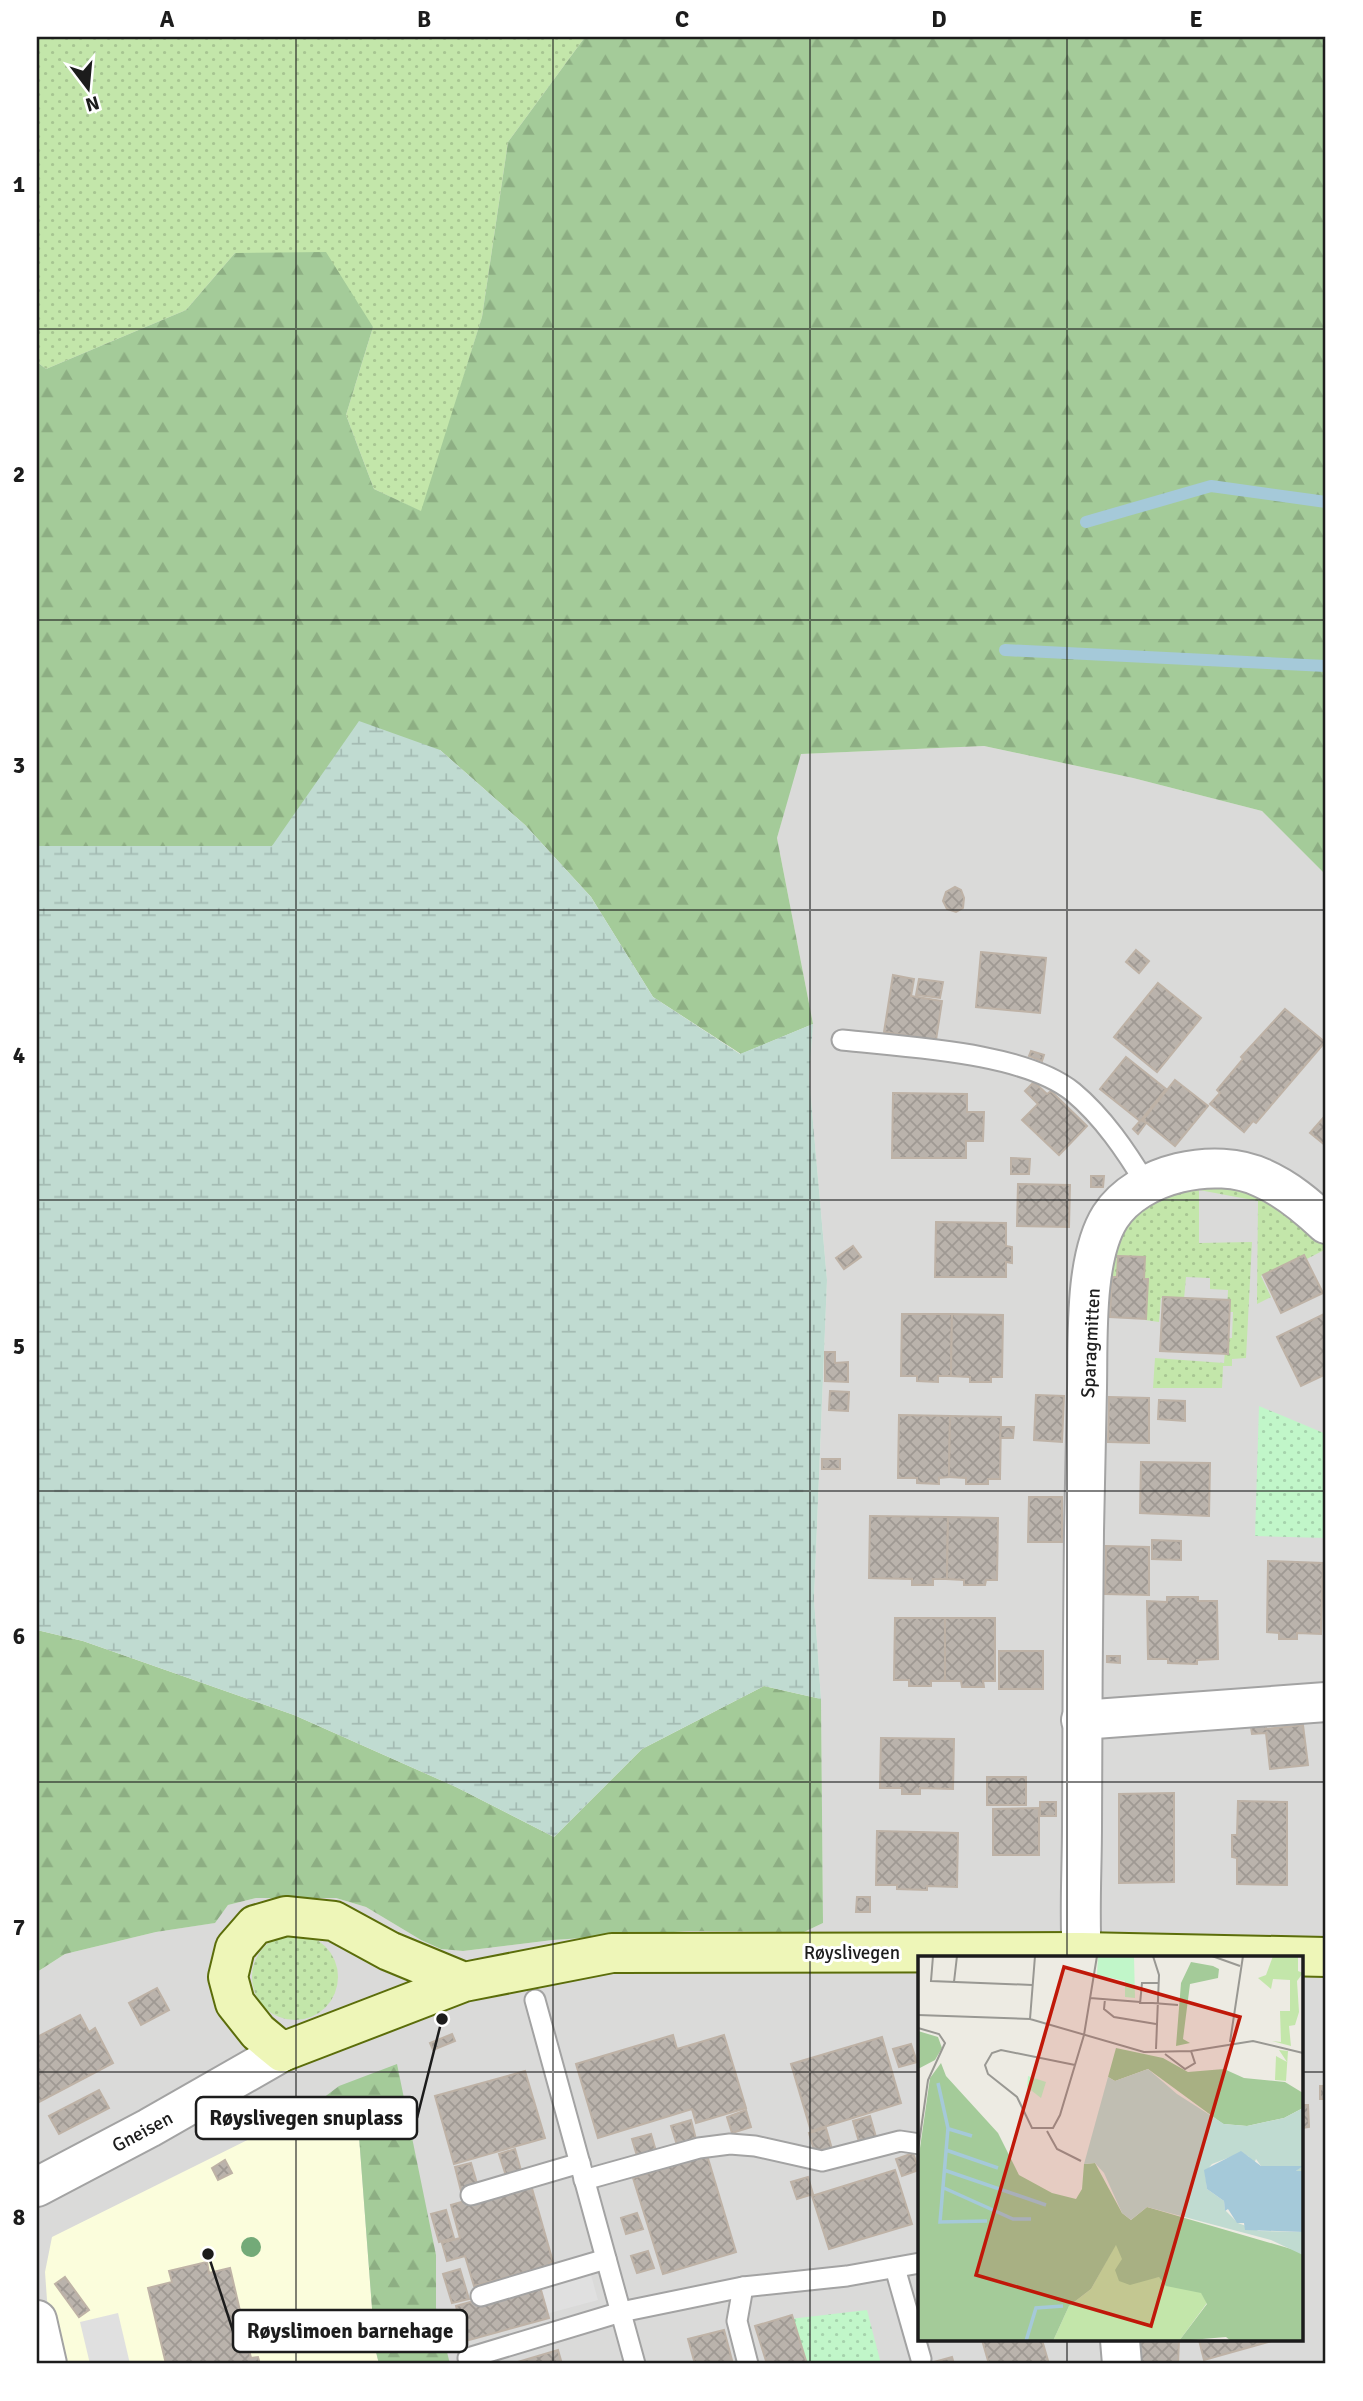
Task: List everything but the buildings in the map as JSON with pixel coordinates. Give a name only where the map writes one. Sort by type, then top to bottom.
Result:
[{"type":"street","name":"Sparagmitten","points":[[1081,1955],[1087,1327],[1097,1247],[1109,1218],[1126,1196],[1146,1184],[1176,1174],[1206,1169],[1232,1170],[1260,1177],[1301,1200],[1326,1224]]},
{"type":"street","points":[[1082,1720],[1326,1702]]},
{"type":"street","points":[[282,2052],[258,2032],[235,2003],[228,1977],[235,1948],[255,1925],[286,1916],[334,1921],[389,1951],[464,1982]]},
{"type":"street","name":"Røyslivegen","points":[[282,2052],[464,1982],[612,1953],[1204,1956]]},
{"type":"street","name":"Røyslivegen","points":[[1304,1957],[1326,1957]]},
{"type":"street","name":"Gneisen","points":[[37,2187],[149,2128],[282,2052]]},
{"type":"street","points":[[37,2320],[47,2364]]},
{"type":"street","points":[[1120,2342],[1122,2364]]},
{"type":"lane","points":[[842,1040],[974,1055],[1042,1073],[1073,1092],[1105,1125],[1128,1153],[1146,1184]]},
{"type":"lane","points":[[535,2000],[635,2364]]},
{"type":"lane","points":[[471,2195],[582,2171],[730,2144],[755,2146],[822,2161],[900,2140],[918,2144]]},
{"type":"lane","points":[[481,2296],[606,2259]]},
{"type":"lane","points":[[468,2357],[621,2312],[743,2287],[847,2276],[918,2263]]},
{"type":"lane","points":[[895,2268],[921,2359]]},
{"type":"lane","points":[[743,2287],[737,2320],[748,2364]]},
{"type":"shaded area","points":[[984,746],[1133,778],[1262,811],[1326,875],[1326,2364],[37,2364],[37,1972],[65,1954],[156,1932],[214,1923],[228,1905],[256,1898],[336,1898],[366,1907],[441,1949],[463,1951],[553,1940],[689,1931],[804,1932],[823,1923],[821,1699],[814,1599],[827,1280],[809,1077],[813,1024],[777,838],[800,754]]},
{"type":"shaded area","points":[[306,2111],[358,2123],[375,2348],[379,2364],[64,2364],[47,2300],[45,2272],[52,2237]]},
{"type":"shaded area","points":[[590,2271],[598,2300],[546,2314],[538,2285]]},
{"type":"shaded area","points":[[118,2313],[130,2364],[90,2364],[80,2322]]},
{"type":"green space","points":[[37,37],[585,37],[508,142],[482,317],[422,512],[374,489],[346,415],[373,327],[235,253],[186,310],[46,369],[37,362]]},
{"type":"green space","points":[[585,37],[1326,37],[1326,875],[1262,811],[1133,778],[984,746],[801,754],[777,838],[813,1024],[741,1054],[653,997],[591,897],[525,825],[440,750],[272,846],[37,846],[37,362],[46,369],[186,310],[235,253],[326,252],[373,327],[346,415],[374,489],[421,511],[482,317],[508,142]]},
{"type":"green space","points":[[359,721],[440,750],[525,825],[591,897],[653,997],[740,1054],[813,1024],[809,1077],[827,1280],[814,1599],[821,1699],[764,1686],[642,1749],[554,1837],[456,1787],[294,1715],[83,1641],[37,1630],[37,846],[272,846]]},
{"type":"green space","points":[[1244,1185],[1323,1238],[1326,1249],[1303,1261],[1301,1257],[1261,1276],[1271,1297],[1257,1304],[1258,1201],[1199,1190],[1199,1243],[1252,1242],[1246,1358],[1232,1359],[1232,1366],[1223,1366],[1222,1388],[1153,1388],[1155,1358],[1224,1363],[1226,1338],[1232,1338],[1233,1312],[1227,1312],[1228,1290],[1210,1289],[1210,1278],[1186,1277],[1184,1299],[1161,1298],[1159,1322],[1145,1320],[1147,1281],[1110,1279],[1105,1345],[1101,1294],[1117,1224],[1158,1191]]},
{"type":"green space","points":[[1259,1406],[1326,1434],[1326,1538],[1255,1536]]},
{"type":"green space","points":[[37,1630],[83,1641],[294,1715],[456,1787],[554,1837],[642,1749],[764,1686],[821,1699],[823,1923],[804,1932],[689,1931],[553,1940],[463,1951],[441,1949],[366,1907],[336,1898],[256,1898],[228,1905],[215,1923],[156,1932],[65,1954],[37,1972]]},
{"type":"green space","points":[[295,1934],[311,1938],[325,1947],[334,1961],[338,1977],[334,1993],[325,2007],[311,2016],[295,2020],[279,2016],[265,2007],[256,1993],[252,1977],[256,1961],[265,1947],[279,1938]]},
{"type":"green space","points":[[397,2064],[436,2255],[436,2308],[450,2364],[379,2364],[375,2348],[358,2123],[306,2111],[339,2086]]},
{"type":"green space","points":[[867,2310],[881,2364],[804,2364],[790,2319]]},
{"type":"waterway","points":[[1086,522],[1211,486],[1326,502]]},
{"type":"waterway","points":[[1005,650],[1326,666]]},
{"type":"place","name":"Røyslivegen snuplass","points":[[442,2019]]},
{"type":"place","name":"Røyslimoen barnehage","points":[[208,2254]]}]
